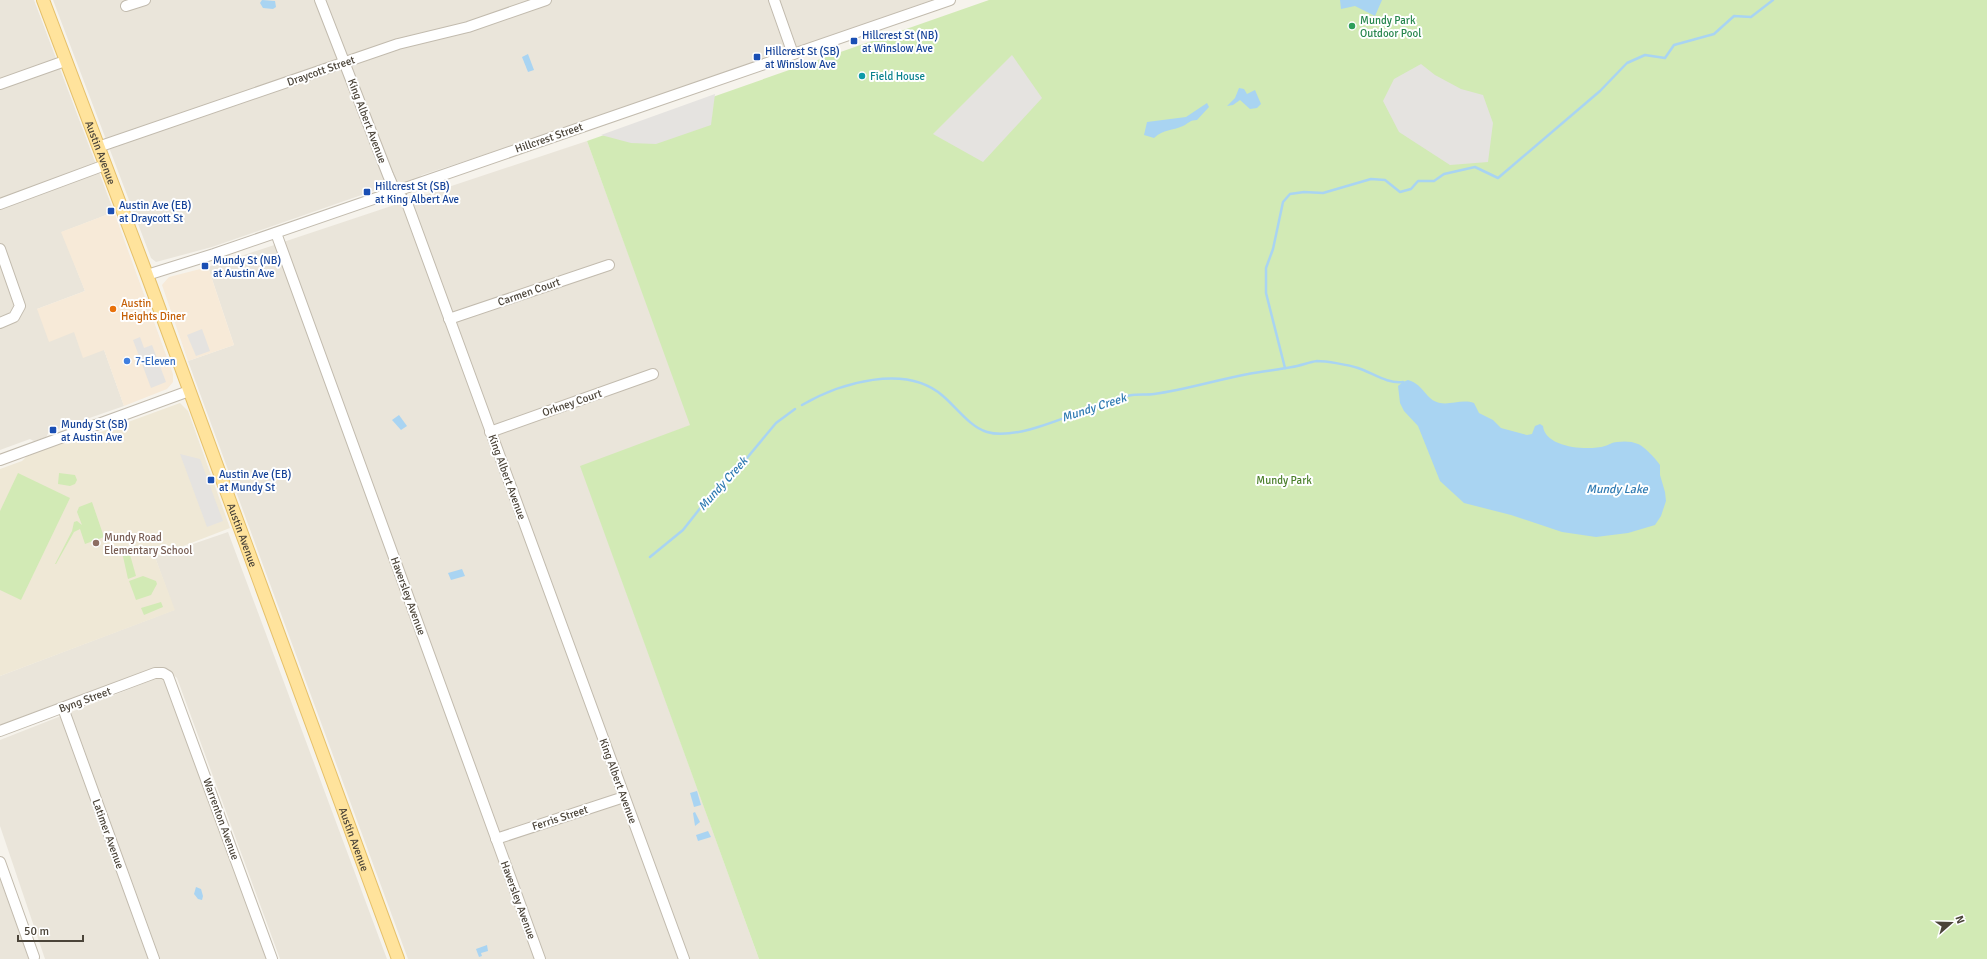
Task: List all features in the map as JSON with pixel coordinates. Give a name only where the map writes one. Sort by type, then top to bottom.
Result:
[{"type":"main road","name":"Austin Avenue","points":[[43,0],[147,275],[398,959]]},
{"type":"street","points":[[126,6],[145,0]]},
{"type":"street","name":"King Albert Avenue","points":[[320,0],[395,191],[406,203],[684,959]]},
{"type":"street","name":"Draycott Street","points":[[98,147],[406,41],[468,27],[546,0]]},
{"type":"street","points":[[774,0],[793,54]]},
{"type":"street","name":"Hillcrest Street","points":[[147,275],[276,233],[950,0]]},
{"type":"street","points":[[0,84],[65,61]]},
{"type":"street","points":[[0,204],[105,165]]},
{"type":"street","name":"Haversley Avenue","points":[[276,233],[540,959]]},
{"type":"street","points":[[0,249],[19,298],[20,306],[14,317],[0,323]]},
{"type":"street","name":"Carmen Court","points":[[449,319],[609,265]]},
{"type":"street","name":"Orkney Court","points":[[490,432],[654,374]]},
{"type":"street","points":[[0,460],[189,391]]},
{"type":"street","name":"Byng Street","points":[[0,731],[155,674],[163,673],[170,679]]},
{"type":"street","name":"Warrenton Avenue","points":[[170,679],[272,959]]},
{"type":"street","name":"Latimer Avenue","points":[[63,708],[154,959]]},
{"type":"street","name":"Ferris Street","points":[[496,839],[624,797]]},
{"type":"street","points":[[0,862],[34,957]]},
{"type":"shaded area","points":[[0,0],[34,0],[114,212],[62,232],[85,291],[37,309],[104,350],[124,406],[49,432],[46,437],[41,439],[34,441],[30,439],[0,450]]},
{"type":"shaded area","points":[[53,0],[932,0],[640,104],[422,175],[417,179],[406,183],[397,181],[382,185],[376,190],[212,247],[156,262],[151,258]]},
{"type":"shaded area","points":[[1012,55],[1042,98],[983,162],[933,134]]},
{"type":"shaded area","points":[[1421,64],[1435,75],[1461,89],[1483,95],[1493,123],[1488,162],[1450,165],[1399,132],[1383,101],[1394,79]]},
{"type":"shaded area","points":[[715,94],[711,125],[656,144],[631,143],[601,135]]},
{"type":"shaded area","points":[[587,141],[691,425],[581,467],[759,959],[408,959],[188,361],[234,345],[208,267]]},
{"type":"shaded area","points":[[114,212],[173,374],[173,382],[167,389],[124,406],[104,350],[83,358],[74,332],[49,342],[37,309],[85,291],[61,232]]},
{"type":"shaded area","points":[[208,267],[234,345],[188,361],[162,285],[169,277]]},
{"type":"shaded area","points":[[202,329],[210,351],[196,356],[187,335]]},
{"type":"shaded area","points":[[140,337],[144,348],[152,345],[166,382],[151,388],[133,340]]},
{"type":"shaded area","name":"Mundy Road Elementary School","points":[[180,403],[188,411],[230,528],[155,557],[175,610],[0,676],[0,469],[22,461],[29,454],[61,443],[68,444]]},
{"type":"shaded area","points":[[180,454],[200,459],[223,521],[207,527]]},
{"type":"shaded area","points":[[228,532],[387,959],[280,959],[177,678],[169,671],[162,668],[153,668],[0,725],[0,676],[174,610],[155,557]]},
{"type":"shaded area","points":[[155,679],[161,679],[165,682],[267,959],[45,959],[0,826],[0,740]]},
{"type":"shaded area","points":[[0,879],[29,959],[0,959]]},
{"type":"green space","name":"Mundy Park","points":[[989,0],[1987,0],[1987,959],[759,959],[580,466],[690,425],[587,141]]},
{"type":"green space","points":[[18,473],[70,498],[21,600],[0,590],[0,511]]},
{"type":"green space","points":[[59,473],[75,475],[77,480],[75,484],[70,486],[58,484]]},
{"type":"green space","points":[[92,502],[104,537],[85,544],[80,529],[74,532],[55,564],[72,531],[74,522],[77,521],[82,525],[77,512],[79,507]]},
{"type":"green space","points":[[129,551],[136,576],[128,579],[122,552]]},
{"type":"green space","points":[[143,576],[156,581],[157,584],[151,595],[136,600],[129,581]]},
{"type":"green space","points":[[161,602],[163,607],[144,615],[141,608]]},
{"type":"water","points":[[262,0],[275,1],[276,7],[273,9],[263,8],[260,3]]},
{"type":"water","points":[[1340,0],[1382,0],[1375,16],[1355,6],[1341,9]]},
{"type":"water","points":[[528,54],[534,70],[528,72],[522,57]]},
{"type":"water","points":[[1239,88],[1244,89],[1247,94],[1255,90],[1261,104],[1257,108],[1250,109],[1240,100],[1233,105],[1227,106],[1235,98]]},
{"type":"water","points":[[1207,103],[1209,107],[1197,120],[1191,121],[1179,128],[1165,132],[1154,138],[1144,135],[1147,122],[1186,117]]},
{"type":"water","name":"Mundy Lake","points":[[1408,380],[1418,385],[1431,399],[1440,403],[1474,403],[1479,413],[1493,420],[1501,428],[1527,435],[1532,434],[1535,426],[1540,424],[1543,426],[1551,439],[1568,446],[1578,448],[1605,446],[1614,442],[1622,441],[1633,442],[1641,445],[1660,465],[1660,475],[1666,501],[1661,516],[1655,525],[1628,533],[1596,537],[1562,532],[1511,515],[1464,503],[1440,481],[1418,426],[1404,411],[1400,403],[1398,386]]},
{"type":"water","points":[[399,415],[407,426],[401,430],[392,420]]},
{"type":"water","points":[[462,569],[465,576],[451,580],[448,573]]},
{"type":"water","points":[[697,791],[701,805],[694,807],[690,793]]},
{"type":"water","points":[[695,812],[700,822],[695,826],[693,813]]},
{"type":"water","points":[[708,831],[711,837],[698,841],[696,835]]},
{"type":"water","points":[[196,887],[201,889],[203,896],[202,900],[198,899],[194,894]]},
{"type":"water","points":[[487,945],[488,951],[481,953],[482,956],[479,957],[476,949]]},
{"type":"waterway","points":[[1285,368],[1266,293],[1266,268],[1273,249],[1283,202],[1290,194],[1304,192],[1323,193],[1371,179],[1385,180],[1400,192],[1411,189],[1418,181],[1434,181],[1444,174],[1475,167],[1498,178],[1600,91],[1627,63],[1645,55],[1665,58],[1674,45],[1714,34],[1734,16],[1751,17],[1773,0]]},
{"type":"waterway","name":"Mundy Creek","points":[[802,405],[817,397],[854,384],[873,380],[911,380],[928,386],[943,396],[975,426],[987,432],[1002,434],[1019,432],[1038,427],[1098,405],[1132,395],[1166,392],[1236,376],[1317,361],[1332,362],[1354,367],[1386,380],[1403,382]]},
{"type":"waterway","name":"Mundy Creek","points":[[650,557],[683,530],[720,483],[737,470],[776,423],[795,409]]},
{"type":"place","name":"Mundy Park Outdoor Pool","points":[[1352,26]]},
{"type":"place","name":"Hillcrest St (NB) at Winslow Ave","points":[[854,41]]},
{"type":"place","name":"Hillcrest St (SB) at Winslow Ave","points":[[757,57]]},
{"type":"place","name":"Field House","points":[[862,76]]},
{"type":"place","name":"Hillcrest St (SB) at King Albert Ave","points":[[367,192]]},
{"type":"place","name":"Austin Ave (EB) at Draycott St","points":[[111,211]]},
{"type":"place","name":"Mundy St (NB) at Austin Ave","points":[[205,266]]},
{"type":"place","name":"Austin Heights Diner","points":[[113,309]]},
{"type":"place","name":"7-Eleven","points":[[127,361]]},
{"type":"place","name":"Mundy St (SB) at Austin Ave","points":[[53,430]]},
{"type":"place","name":"Austin Ave (EB) at Mundy St","points":[[211,480]]},
{"type":"place","name":"Mundy Road Elementary School","points":[[96,543]]}]
